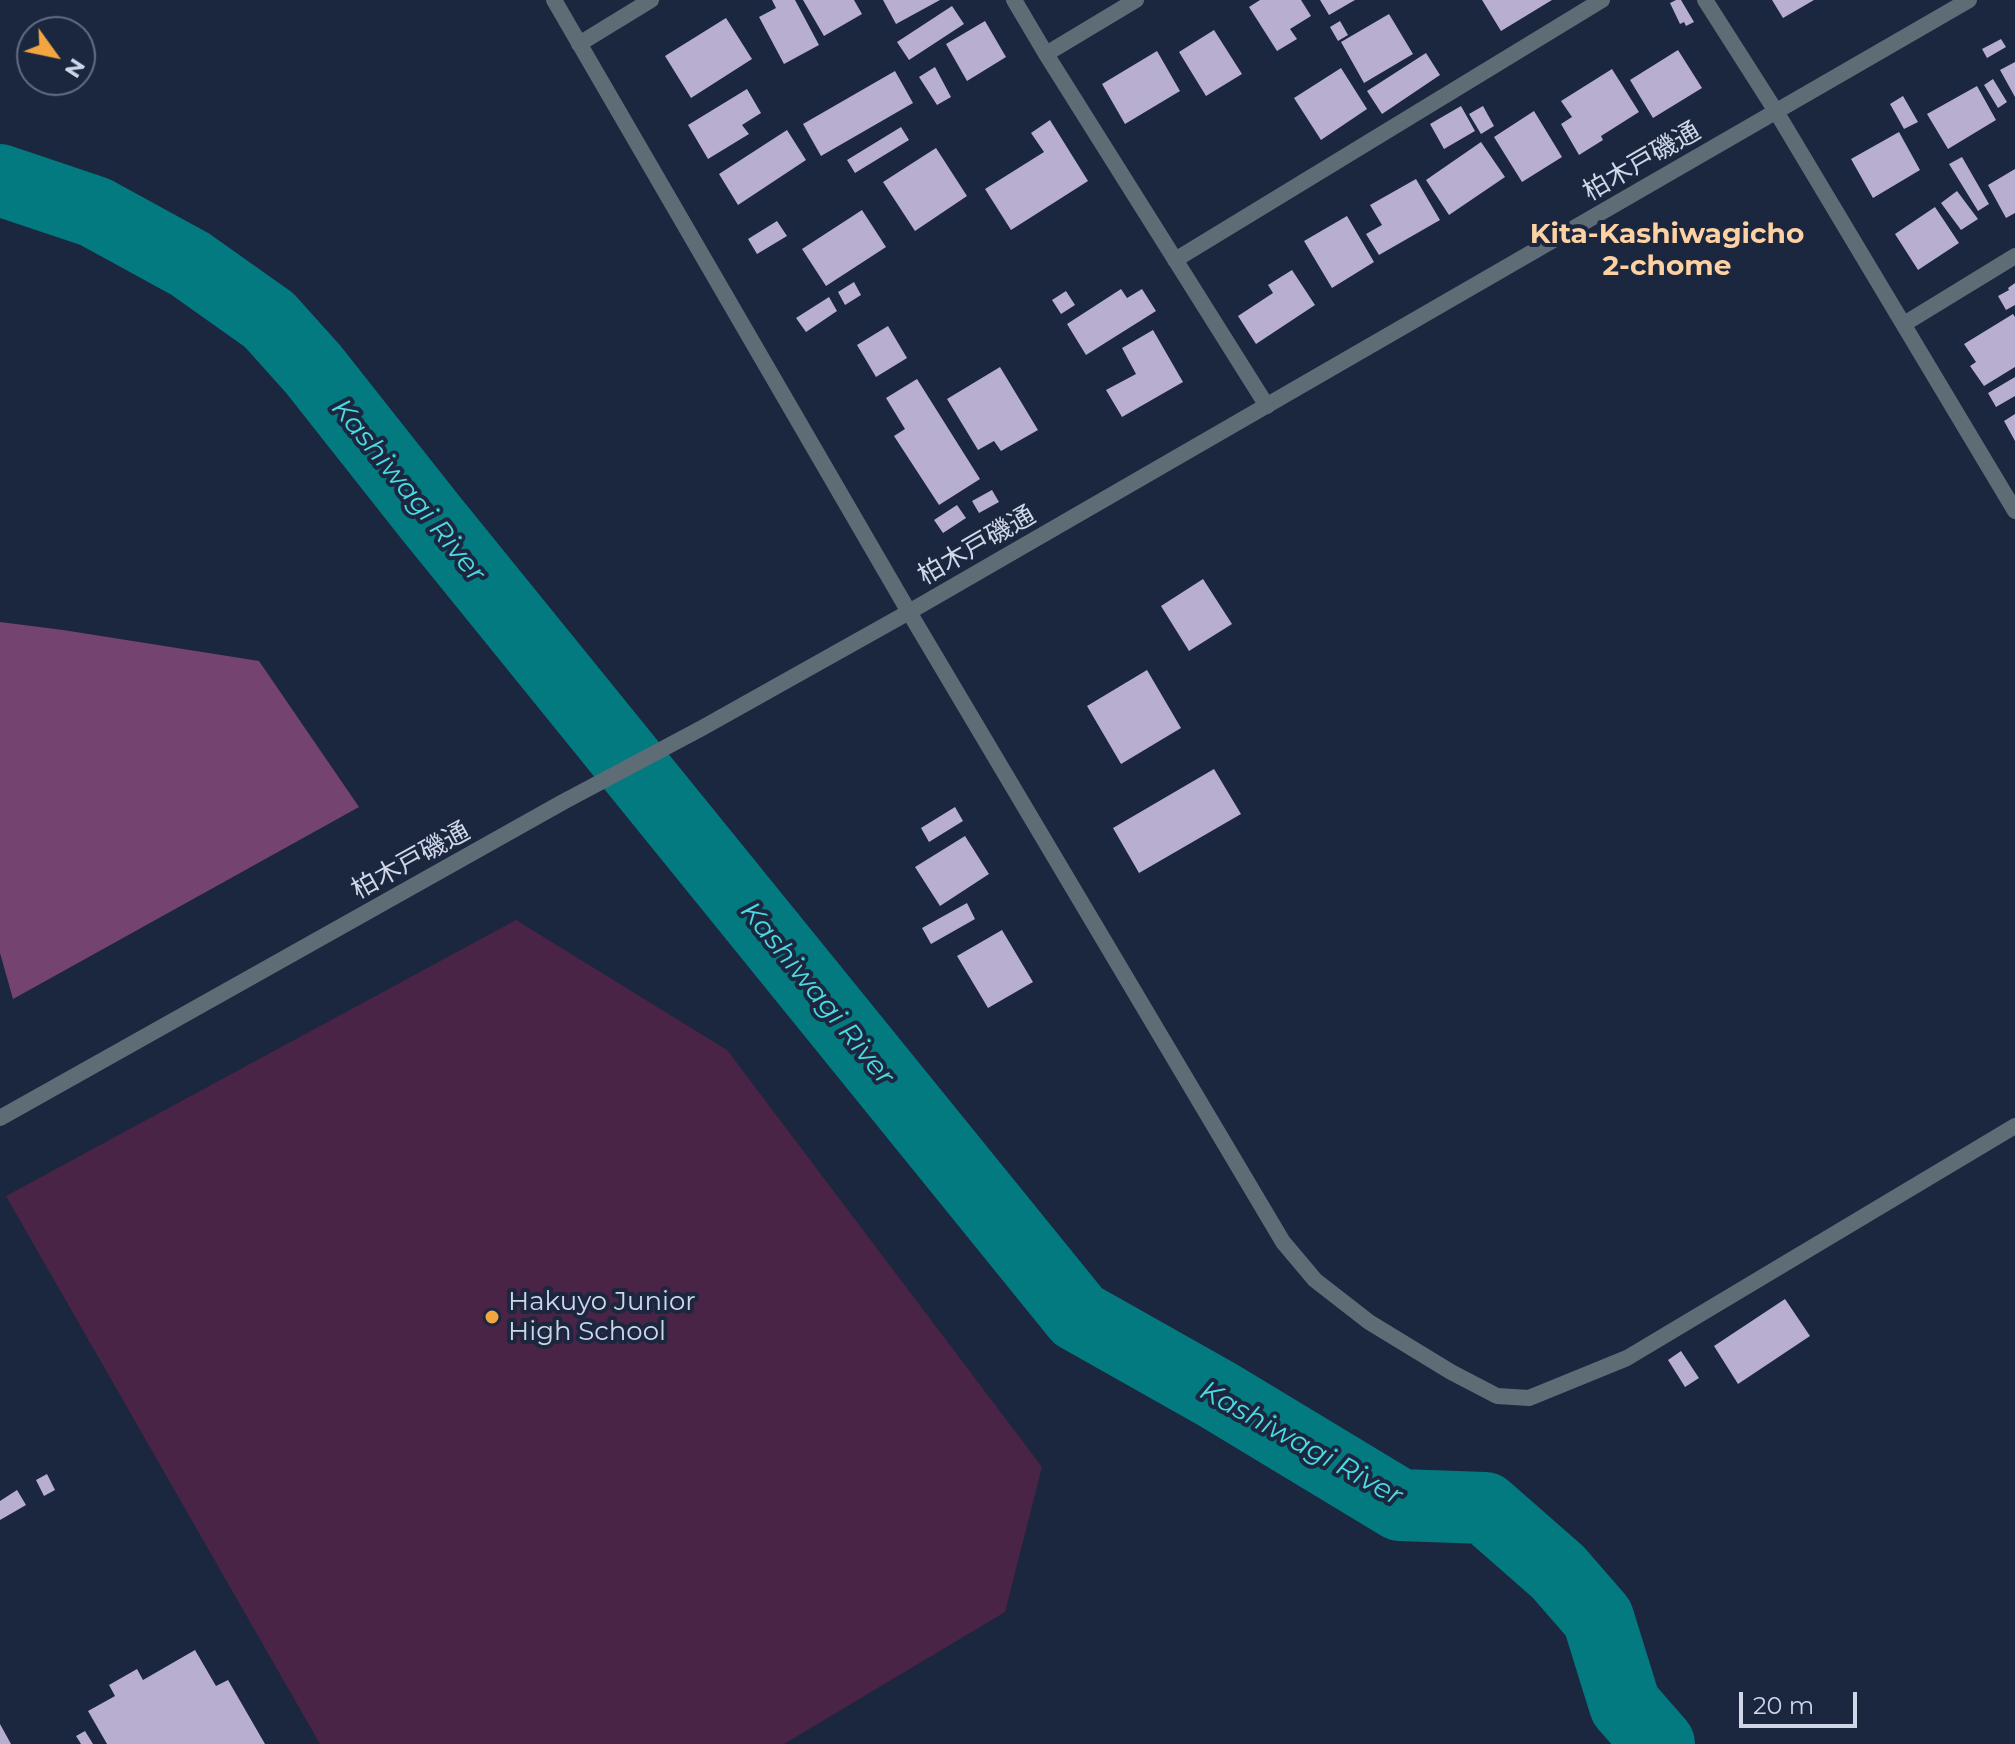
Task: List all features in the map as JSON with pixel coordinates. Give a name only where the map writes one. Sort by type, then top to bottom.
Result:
[{"type":"street","points":[[554,0],[909,612],[1283,1242],[1315,1280],[1369,1322],[1497,1396],[1529,1398],[1627,1358],[2015,1126]]},
{"type":"street","points":[[579,44],[651,0]]},
{"type":"street","points":[[1014,0],[1267,406]]},
{"type":"street","points":[[1046,54],[1136,0]]},
{"type":"street","points":[[1175,260],[1602,0]]},
{"type":"street","points":[[1705,0],[1777,113],[2015,511]]},
{"type":"street","name":"柏木戸磯通","points":[[0,1118],[909,612],[1969,0]]},
{"type":"street","points":[[1904,324],[2015,256]]},
{"type":"shaded area","points":[[0,622],[259,661],[359,807],[13,999],[0,953]]},
{"type":"shaded area","name":"Hakuyo Junior High School","points":[[516,920],[727,1050],[1042,1467],[1005,1612],[784,1744],[320,1744],[6,1196]]},
{"type":"building","points":[[772,0],[795,0],[819,45],[784,64],[759,17],[776,8]]},
{"type":"building","points":[[803,0],[854,0],[862,14],[824,36]]},
{"type":"building","points":[[883,0],[940,0],[896,24]]},
{"type":"building","points":[[1260,0],[1301,0],[1311,16],[1290,29],[1297,39],[1277,51],[1249,7]]},
{"type":"building","points":[[1320,0],[1355,0],[1329,15]]},
{"type":"building","points":[[1482,0],[1552,0],[1501,31]]},
{"type":"building","points":[[1681,0],[1694,22],[1686,26],[1684,22],[1680,24],[1670,3]]},
{"type":"building","points":[[1772,0],[1814,0],[1783,18]]},
{"type":"building","points":[[952,6],[964,24],[909,60],[897,42]]},
{"type":"building","points":[[1389,14],[1413,54],[1364,83],[1341,42]]},
{"type":"building","points":[[726,18],[752,59],[691,98],[665,56]]},
{"type":"building","points":[[985,21],[1006,57],[967,81],[946,44]]},
{"type":"building","points":[[1340,21],[1348,35],[1338,41],[1330,27]]},
{"type":"building","points":[[1214,30],[1242,74],[1206,96],[1179,52]]},
{"type":"building","points":[[2001,39],[2006,47],[1987,58],[1982,49]]},
{"type":"building","points":[[1678,50],[1702,88],[1653,118],[1630,80]]},
{"type":"building","points":[[1157,51],[1180,91],[1125,124],[1102,84]]},
{"type":"building","points":[[1426,53],[1440,75],[1382,114],[1367,91]]},
{"type":"building","points":[[2015,62],[2015,97],[2000,70]]},
{"type":"building","points":[[935,67],[951,97],[937,105],[919,77]]},
{"type":"building","points":[[1341,68],[1367,109],[1321,140],[1294,98]]},
{"type":"building","points":[[1612,69],[1639,112],[1601,136],[1603,140],[1579,155],[1561,124],[1572,117],[1561,101]]},
{"type":"building","points":[[895,71],[913,103],[821,156],[803,124]]},
{"type":"building","points":[[1993,79],[2007,102],[1998,108],[1984,85]]},
{"type":"building","points":[[1977,86],[1996,120],[1948,149],[1927,114]]},
{"type":"building","points":[[747,89],[761,113],[742,125],[749,134],[708,159],[688,125]]},
{"type":"building","points":[[1903,96],[1918,122],[1904,129],[1890,104]]},
{"type":"building","points":[[1461,106],[1475,131],[1444,149],[1430,124]]},
{"type":"building","points":[[1483,106],[1494,126],[1481,134],[1469,114]]},
{"type":"building","points":[[1534,111],[1562,157],[1522,182],[1494,137]]},
{"type":"building","points":[[1050,120],[1088,181],[1011,230],[985,189],[1044,152],[1031,133]]},
{"type":"building","points":[[901,127],[909,140],[855,173],[847,160]]},
{"type":"building","points":[[787,130],[806,160],[738,205],[719,174]]},
{"type":"building","points":[[1899,132],[1920,170],[1873,198],[1851,159]]},
{"type":"building","points":[[1481,142],[1505,177],[1449,215],[1426,180]]},
{"type":"building","points":[[936,148],[967,196],[915,231],[883,182]]},
{"type":"building","points":[[1962,157],[1989,204],[1978,211],[1949,164]]},
{"type":"building","points":[[2015,169],[2015,213],[2006,218],[1988,185]]},
{"type":"building","points":[[1416,179],[1440,220],[1379,255],[1366,234],[1382,225],[1370,205]]},
{"type":"building","points":[[1957,191],[1978,219],[1961,230],[1941,203]]},
{"type":"building","points":[[1935,207],[1959,243],[1918,270],[1895,234]]},
{"type":"building","points":[[862,210],[886,247],[826,286],[802,249]]},
{"type":"building","points":[[1347,216],[1374,262],[1332,288],[1304,241]]},
{"type":"building","points":[[777,221],[787,236],[757,254],[748,239]]},
{"type":"building","points":[[1292,270],[1315,305],[1256,344],[1238,316],[1273,293],[1268,285]]},
{"type":"building","points":[[854,282],[861,295],[845,305],[838,292]]},
{"type":"building","points":[[2015,283],[2015,305],[2006,310],[1998,296]]},
{"type":"building","points":[[1121,289],[1127,298],[1142,289],[1156,311],[1086,355],[1067,324]]},
{"type":"building","points":[[1066,291],[1075,305],[1061,314],[1052,300]]},
{"type":"building","points":[[829,297],[837,311],[806,332],[796,318]]},
{"type":"building","points":[[2013,314],[2015,367],[1984,386],[1970,366],[1976,362],[1964,344]]},
{"type":"building","points":[[888,326],[907,358],[876,377],[857,345]]},
{"type":"building","points":[[1153,330],[1183,382],[1122,417],[1106,390],[1136,374],[1122,348]]},
{"type":"building","points":[[1000,367],[1038,430],[1001,451],[994,441],[978,450],[947,399]]},
{"type":"building","points":[[2015,377],[2015,396],[1996,407],[1988,393]]},
{"type":"building","points":[[917,379],[980,479],[939,505],[894,436],[905,429],[886,398]]},
{"type":"building","points":[[2015,414],[2015,441],[2004,421]]},
{"type":"building","points":[[992,490],[999,502],[979,513],[972,501]]},
{"type":"building","points":[[957,505],[966,518],[943,533],[934,520]]},
{"type":"building","points":[[1203,579],[1232,624],[1189,651],[1161,606]]},
{"type":"building","points":[[1147,670],[1181,728],[1121,764],[1087,706]]},
{"type":"building","points":[[1214,769],[1241,814],[1139,873],[1113,828]]},
{"type":"building","points":[[955,807],[963,821],[929,842],[921,828]]},
{"type":"building","points":[[965,836],[989,874],[940,906],[915,867]]},
{"type":"building","points":[[967,903],[975,919],[931,944],[922,928]]},
{"type":"building","points":[[1002,930],[1033,982],[988,1008],[957,956]]},
{"type":"building","points":[[1785,1299],[1810,1336],[1738,1384],[1714,1346]]},
{"type":"building","points":[[1681,1351],[1699,1378],[1685,1387],[1668,1360]]},
{"type":"building","points":[[47,1474],[55,1490],[44,1496],[36,1480]]},
{"type":"building","points":[[17,1490],[26,1505],[0,1520],[0,1501]]},
{"type":"building","points":[[195,1650],[216,1686],[228,1680],[265,1744],[107,1744],[88,1711],[115,1696],[109,1685],[137,1669],[143,1680]]},
{"type":"building","points":[[0,1724],[11,1744],[0,1744]]},
{"type":"building","points":[[85,1731],[93,1744],[81,1744],[76,1736]]},
{"type":"waterway","name":"Kashiwagi River","points":[[0,180],[95,212],[190,264],[269,320],[313,369],[1078,1316],[1218,1395],[1400,1505],[1485,1508],[1558,1572],[1598,1618],[1625,1705],[1659,1744]]},
{"type":"place","name":"Hakuyo Junior High School","points":[[492,1317]]},
{"type":"district","name":"Kita-Kashiwagicho 2-chome","points":[[1667,251]]}]
